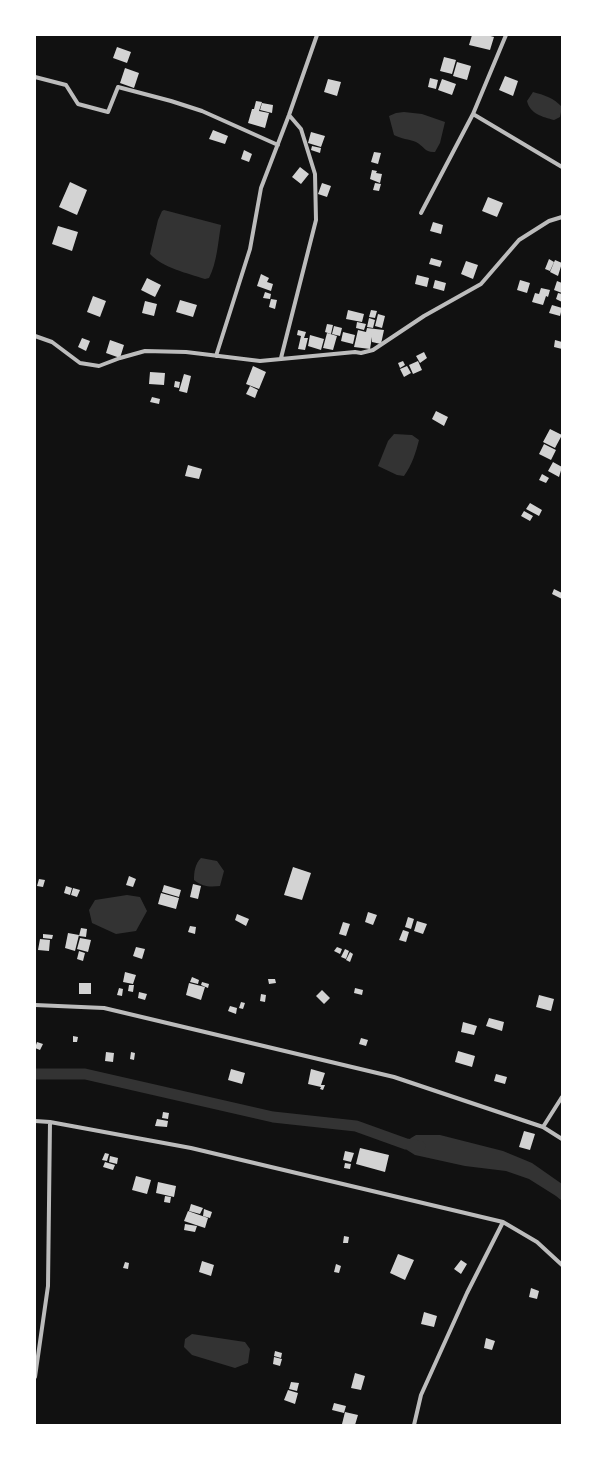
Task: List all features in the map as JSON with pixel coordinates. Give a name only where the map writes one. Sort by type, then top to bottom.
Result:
[{"type":"street","points":[[216,356],[250,249],[261,188],[289,115],[317,35]]},
{"type":"street","points":[[421,213],[473,114],[506,35]]},
{"type":"street","points":[[35,77],[66,85],[78,104],[108,112],[118,87],[202,111],[278,145]]},
{"type":"street","points":[[473,114],[562,168]]},
{"type":"street","points":[[281,358],[316,220],[315,174],[302,129],[289,115]]},
{"type":"street","points":[[35,336],[52,342],[80,363],[99,366],[145,350],[186,352],[260,361],[355,352],[361,353],[373,350],[424,316],[481,284],[519,240],[549,221],[562,217]]},
{"type":"street","points":[[35,1006],[104,1008],[394,1077],[542,1127],[562,1139]]},
{"type":"street","points":[[542,1127],[562,1097]]},
{"type":"street","points":[[35,1121],[50,1122],[191,1148],[503,1222],[537,1242],[562,1265]]},
{"type":"street","points":[[35,1377],[48,1286],[50,1122]]},
{"type":"street","points":[[414,1425],[421,1395],[467,1293],[503,1222]]},
{"type":"shaded area","points":[[533,92],[556,101],[562,107],[560,117],[554,120],[534,112],[527,101]]},
{"type":"shaded area","points":[[404,112],[422,114],[445,122],[440,143],[435,152],[427,150],[416,142],[394,135],[389,116]]},
{"type":"shaded area","points":[[164,210],[221,225],[216,259],[209,278],[205,279],[176,270],[155,259],[150,254],[158,220],[162,211]]},
{"type":"shaded area","points":[[394,434],[412,435],[419,440],[417,449],[404,476],[397,475],[378,466],[388,441]]},
{"type":"shaded area","points":[[201,858],[217,861],[224,871],[220,886],[207,886],[194,880],[195,868]]},
{"type":"shaded area","points":[[127,895],[140,897],[147,911],[136,931],[116,934],[92,923],[89,910],[95,900]]},
{"type":"shaded area","points":[[416,1135],[440,1135],[503,1151],[532,1163],[562,1184],[562,1201],[529,1179],[506,1171],[465,1166],[415,1155],[407,1150],[407,1142]]},
{"type":"shaded area","points":[[192,1334],[245,1342],[250,1349],[248,1363],[235,1368],[192,1355],[184,1347],[185,1339]]},
{"type":"building","points":[[472,35],[487,35],[494,37],[490,50],[469,45]]},
{"type":"building","points":[[117,47],[131,52],[127,63],[113,58]]},
{"type":"building","points":[[444,57],[456,60],[452,74],[440,71]]},
{"type":"building","points":[[457,62],[471,66],[467,80],[453,76]]},
{"type":"building","points":[[125,68],[139,73],[134,88],[120,83]]},
{"type":"building","points":[[505,76],[518,81],[513,96],[499,90]]},
{"type":"building","points":[[430,78],[438,80],[436,89],[428,87]]},
{"type":"building","points":[[328,79],[341,82],[337,96],[324,92]]},
{"type":"building","points":[[442,79],[456,84],[452,95],[438,90]]},
{"type":"building","points":[[256,101],[262,102],[259,111],[269,113],[265,128],[248,123]]},
{"type":"building","points":[[262,103],[273,105],[272,113],[260,110]]},
{"type":"building","points":[[213,130],[228,136],[225,144],[209,139]]},
{"type":"building","points":[[311,132],[325,136],[321,147],[308,143]]},
{"type":"building","points":[[312,146],[321,148],[320,153],[311,150]]},
{"type":"building","points":[[244,150],[252,154],[249,162],[241,159]]},
{"type":"building","points":[[374,152],[381,153],[378,164],[371,162]]},
{"type":"building","points":[[300,167],[309,174],[301,184],[292,177]]},
{"type":"building","points":[[372,170],[377,171],[376,173],[382,174],[380,183],[370,179]]},
{"type":"building","points":[[70,182],[87,190],[77,215],[59,207]]},
{"type":"building","points":[[322,183],[331,186],[327,197],[318,194]]},
{"type":"building","points":[[375,183],[381,184],[379,191],[373,190]]},
{"type":"building","points":[[488,197],[503,203],[497,217],[482,211]]},
{"type":"building","points":[[433,222],[443,225],[441,234],[430,231]]},
{"type":"building","points":[[58,226],[78,232],[72,251],[52,244]]},
{"type":"building","points":[[431,258],[442,261],[440,267],[429,264]]},
{"type":"building","points":[[549,259],[554,262],[550,271],[545,269]]},
{"type":"building","points":[[555,260],[562,263],[558,276],[550,272]]},
{"type":"building","points":[[466,261],[478,265],[473,279],[461,274]]},
{"type":"building","points":[[261,274],[269,278],[267,282],[273,284],[271,291],[257,286]]},
{"type":"building","points":[[417,275],[429,278],[427,287],[415,284]]},
{"type":"building","points":[[147,278],[161,285],[155,297],[141,290]]},
{"type":"building","points":[[435,280],[446,283],[444,291],[433,288]]},
{"type":"building","points":[[520,280],[530,283],[527,293],[517,290]]},
{"type":"building","points":[[557,281],[562,283],[562,293],[554,290]]},
{"type":"building","points":[[541,288],[550,290],[543,305],[532,302],[535,293],[539,294]]},
{"type":"building","points":[[265,292],[271,294],[270,299],[263,298]]},
{"type":"building","points":[[558,293],[562,294],[562,302],[556,299]]},
{"type":"building","points":[[93,296],[106,301],[100,317],[87,312]]},
{"type":"building","points":[[271,299],[277,300],[275,309],[269,307]]},
{"type":"building","points":[[180,300],[197,305],[193,317],[176,312]]},
{"type":"building","points":[[145,301],[157,304],[154,316],[142,313]]},
{"type":"building","points":[[552,305],[562,308],[560,316],[549,313]]},
{"type":"building","points":[[348,310],[364,314],[362,322],[346,319]]},
{"type":"building","points":[[371,310],[377,311],[375,318],[369,317]]},
{"type":"building","points":[[378,314],[385,316],[382,328],[375,326]]},
{"type":"building","points":[[369,318],[375,320],[373,328],[367,327]]},
{"type":"building","points":[[357,322],[366,324],[364,330],[356,328]]},
{"type":"building","points":[[327,324],[333,325],[331,334],[325,332]]},
{"type":"building","points":[[334,326],[342,328],[340,336],[332,334]]},
{"type":"building","points":[[367,328],[384,330],[381,344],[372,342],[372,337],[370,349],[354,347],[358,330],[366,332]]},
{"type":"building","points":[[298,330],[306,332],[304,338],[308,338],[305,350],[298,349],[301,336],[297,335]]},
{"type":"building","points":[[343,332],[355,335],[353,344],[341,341]]},
{"type":"building","points":[[327,333],[337,336],[333,350],[323,348]]},
{"type":"building","points":[[310,335],[324,339],[321,350],[308,346]]},
{"type":"building","points":[[82,338],[90,341],[86,351],[78,347]]},
{"type":"building","points":[[110,340],[124,345],[120,358],[106,353]]},
{"type":"building","points":[[555,340],[562,342],[562,349],[554,347]]},
{"type":"building","points":[[424,352],[427,358],[420,363],[416,356]]},
{"type":"building","points":[[403,361],[405,365],[400,368],[398,363]]},
{"type":"building","points":[[418,361],[422,370],[413,374],[409,365]]},
{"type":"building","points":[[253,366],[266,372],[259,389],[246,384]]},
{"type":"building","points":[[407,366],[411,373],[404,377],[400,369]]},
{"type":"building","points":[[150,372],[165,373],[164,385],[149,384]]},
{"type":"building","points":[[184,374],[191,376],[187,393],[179,391]]},
{"type":"building","points":[[175,381],[180,382],[179,388],[174,387]]},
{"type":"building","points":[[250,386],[258,390],[255,398],[246,394]]},
{"type":"building","points":[[152,397],[160,399],[159,404],[150,402]]},
{"type":"building","points":[[436,411],[448,417],[444,426],[432,419]]},
{"type":"building","points":[[550,429],[562,435],[555,448],[543,442]]},
{"type":"building","points":[[544,444],[556,450],[551,460],[539,454]]},
{"type":"building","points":[[553,462],[562,467],[559,477],[548,471]]},
{"type":"building","points":[[188,465],[202,469],[199,479],[185,476]]},
{"type":"building","points":[[542,474],[549,478],[546,483],[539,480]]},
{"type":"building","points":[[530,503],[542,510],[539,516],[526,509]]},
{"type":"building","points":[[524,511],[533,516],[530,521],[521,516]]},
{"type":"building","points":[[554,589],[562,593],[562,599],[552,594]]},
{"type":"building","points":[[293,867],[311,873],[302,900],[284,895]]},
{"type":"building","points":[[129,876],[136,879],[133,887],[126,885]]},
{"type":"building","points":[[39,879],[45,880],[43,887],[37,886]]},
{"type":"building","points":[[193,884],[201,886],[198,899],[190,897]]},
{"type":"building","points":[[164,885],[181,890],[179,897],[162,892]]},
{"type":"building","points":[[66,886],[72,888],[70,895],[64,893]]},
{"type":"building","points":[[73,888],[80,890],[77,897],[71,895]]},
{"type":"building","points":[[161,893],[179,898],[176,909],[158,904]]},
{"type":"building","points":[[368,912],[377,915],[373,925],[365,922]]},
{"type":"building","points":[[237,914],[249,919],[246,926],[235,920]]},
{"type":"building","points":[[408,917],[414,919],[411,929],[405,927]]},
{"type":"building","points":[[417,921],[427,924],[423,934],[414,931]]},
{"type":"building","points":[[343,922],[350,924],[346,936],[339,934]]},
{"type":"building","points":[[190,926],[196,927],[195,934],[188,932]]},
{"type":"building","points":[[81,928],[87,929],[86,937],[79,936]]},
{"type":"building","points":[[403,930],[409,932],[406,942],[399,940]]},
{"type":"building","points":[[68,933],[79,935],[75,951],[65,948]]},
{"type":"building","points":[[43,934],[53,935],[52,939],[43,938]]},
{"type":"building","points":[[80,938],[91,940],[88,952],[77,949]]},
{"type":"building","points":[[40,939],[50,940],[49,951],[38,950]]},
{"type":"building","points":[[136,947],[145,949],[142,959],[133,956]]},
{"type":"building","points":[[337,947],[342,949],[340,954],[334,951]]},
{"type":"building","points":[[345,949],[349,951],[346,959],[341,957]]},
{"type":"building","points":[[79,951],[85,953],[83,961],[77,959]]},
{"type":"building","points":[[350,952],[353,954],[350,962],[346,960]]},
{"type":"building","points":[[125,972],[136,975],[133,984],[123,982]]},
{"type":"building","points":[[192,977],[199,980],[198,984],[190,982]]},
{"type":"building","points":[[268,979],[275,979],[276,983],[269,984]]},
{"type":"building","points":[[202,982],[209,984],[208,988],[201,985]]},
{"type":"building","points":[[79,983],[91,983],[91,994],[79,994]]},
{"type":"building","points":[[189,983],[205,987],[201,1000],[186,995]]},
{"type":"building","points":[[129,985],[134,985],[133,992],[128,991]]},
{"type":"building","points":[[119,988],[123,989],[122,996],[117,995]]},
{"type":"building","points":[[355,988],[363,990],[362,995],[354,993]]},
{"type":"building","points":[[322,990],[330,998],[324,1004],[316,996]]},
{"type":"building","points":[[139,992],[147,994],[145,1000],[138,998]]},
{"type":"building","points":[[261,994],[266,995],[265,1002],[260,1001]]},
{"type":"building","points":[[539,995],[554,999],[551,1011],[536,1007]]},
{"type":"building","points":[[241,1002],[245,1003],[243,1009],[239,1008]]},
{"type":"building","points":[[230,1006],[237,1008],[236,1014],[228,1011]]},
{"type":"building","points":[[489,1018],[504,1022],[502,1031],[486,1026]]},
{"type":"building","points":[[463,1022],[477,1026],[474,1035],[461,1032]]},
{"type":"building","points":[[73,1036],[78,1037],[77,1042],[73,1042]]},
{"type":"building","points":[[361,1038],[368,1040],[366,1046],[359,1044]]},
{"type":"building","points":[[37,1042],[43,1044],[40,1050],[35,1048]]},
{"type":"building","points":[[458,1051],[475,1056],[472,1067],[455,1062]]},
{"type":"building","points":[[106,1052],[114,1053],[113,1062],[105,1061]]},
{"type":"building","points":[[131,1052],[135,1053],[134,1060],[130,1059]]},
{"type":"building","points":[[231,1069],[245,1073],[242,1084],[228,1080]]},
{"type":"building","points":[[311,1069],[325,1073],[321,1085],[325,1085],[323,1090],[320,1089],[321,1087],[308,1084]]},
{"type":"building","points":[[496,1074],[507,1077],[505,1084],[494,1081]]},
{"type":"building","points":[[163,1112],[169,1113],[168,1119],[162,1118]]},
{"type":"building","points":[[157,1119],[168,1121],[167,1127],[155,1126]]},
{"type":"building","points":[[524,1131],[535,1134],[530,1150],[519,1147]]},
{"type":"building","points":[[360,1148],[389,1155],[385,1172],[356,1164]]},
{"type":"building","points":[[345,1151],[354,1153],[351,1162],[343,1160]]},
{"type":"building","points":[[105,1153],[109,1154],[107,1161],[102,1160]]},
{"type":"building","points":[[110,1156],[118,1158],[117,1164],[109,1162]]},
{"type":"building","points":[[105,1162],[115,1165],[113,1170],[103,1167]]},
{"type":"building","points":[[345,1163],[351,1164],[350,1169],[344,1168]]},
{"type":"building","points":[[136,1176],[151,1180],[147,1194],[132,1190]]},
{"type":"building","points":[[158,1182],[176,1186],[174,1197],[156,1193]]},
{"type":"building","points":[[165,1196],[171,1197],[170,1203],[164,1202]]},
{"type":"building","points":[[191,1204],[203,1208],[200,1214],[189,1211]]},
{"type":"building","points":[[204,1209],[212,1212],[210,1218],[203,1216]]},
{"type":"building","points":[[188,1211],[208,1218],[205,1228],[184,1221]]},
{"type":"building","points":[[185,1224],[197,1226],[195,1232],[184,1230]]},
{"type":"building","points":[[344,1236],[349,1237],[348,1243],[343,1243]]},
{"type":"building","points":[[398,1254],[414,1260],[405,1280],[390,1273]]},
{"type":"building","points":[[461,1260],[467,1264],[461,1274],[454,1269]]},
{"type":"building","points":[[202,1261],[214,1265],[211,1276],[199,1272]]},
{"type":"building","points":[[125,1262],[129,1263],[128,1269],[123,1268]]},
{"type":"building","points":[[336,1264],[341,1266],[339,1273],[334,1272]]},
{"type":"building","points":[[531,1288],[539,1291],[537,1299],[529,1297]]},
{"type":"building","points":[[424,1312],[437,1316],[434,1327],[421,1324]]},
{"type":"building","points":[[486,1338],[495,1341],[492,1350],[484,1348]]},
{"type":"building","points":[[275,1351],[282,1353],[281,1358],[274,1356]]},
{"type":"building","points":[[274,1357],[282,1359],[280,1366],[273,1364]]},
{"type":"building","points":[[355,1373],[365,1376],[361,1390],[351,1388]]},
{"type":"building","points":[[291,1382],[299,1383],[297,1391],[289,1389]]},
{"type":"building","points":[[288,1390],[298,1393],[295,1404],[284,1400]]},
{"type":"building","points":[[334,1403],[346,1406],[344,1413],[332,1410]]},
{"type":"building","points":[[345,1412],[358,1415],[355,1425],[342,1424]]},
{"type":"waterway","points":[[35,1074],[85,1074],[273,1117],[356,1126],[406,1144],[420,1146]]}]
